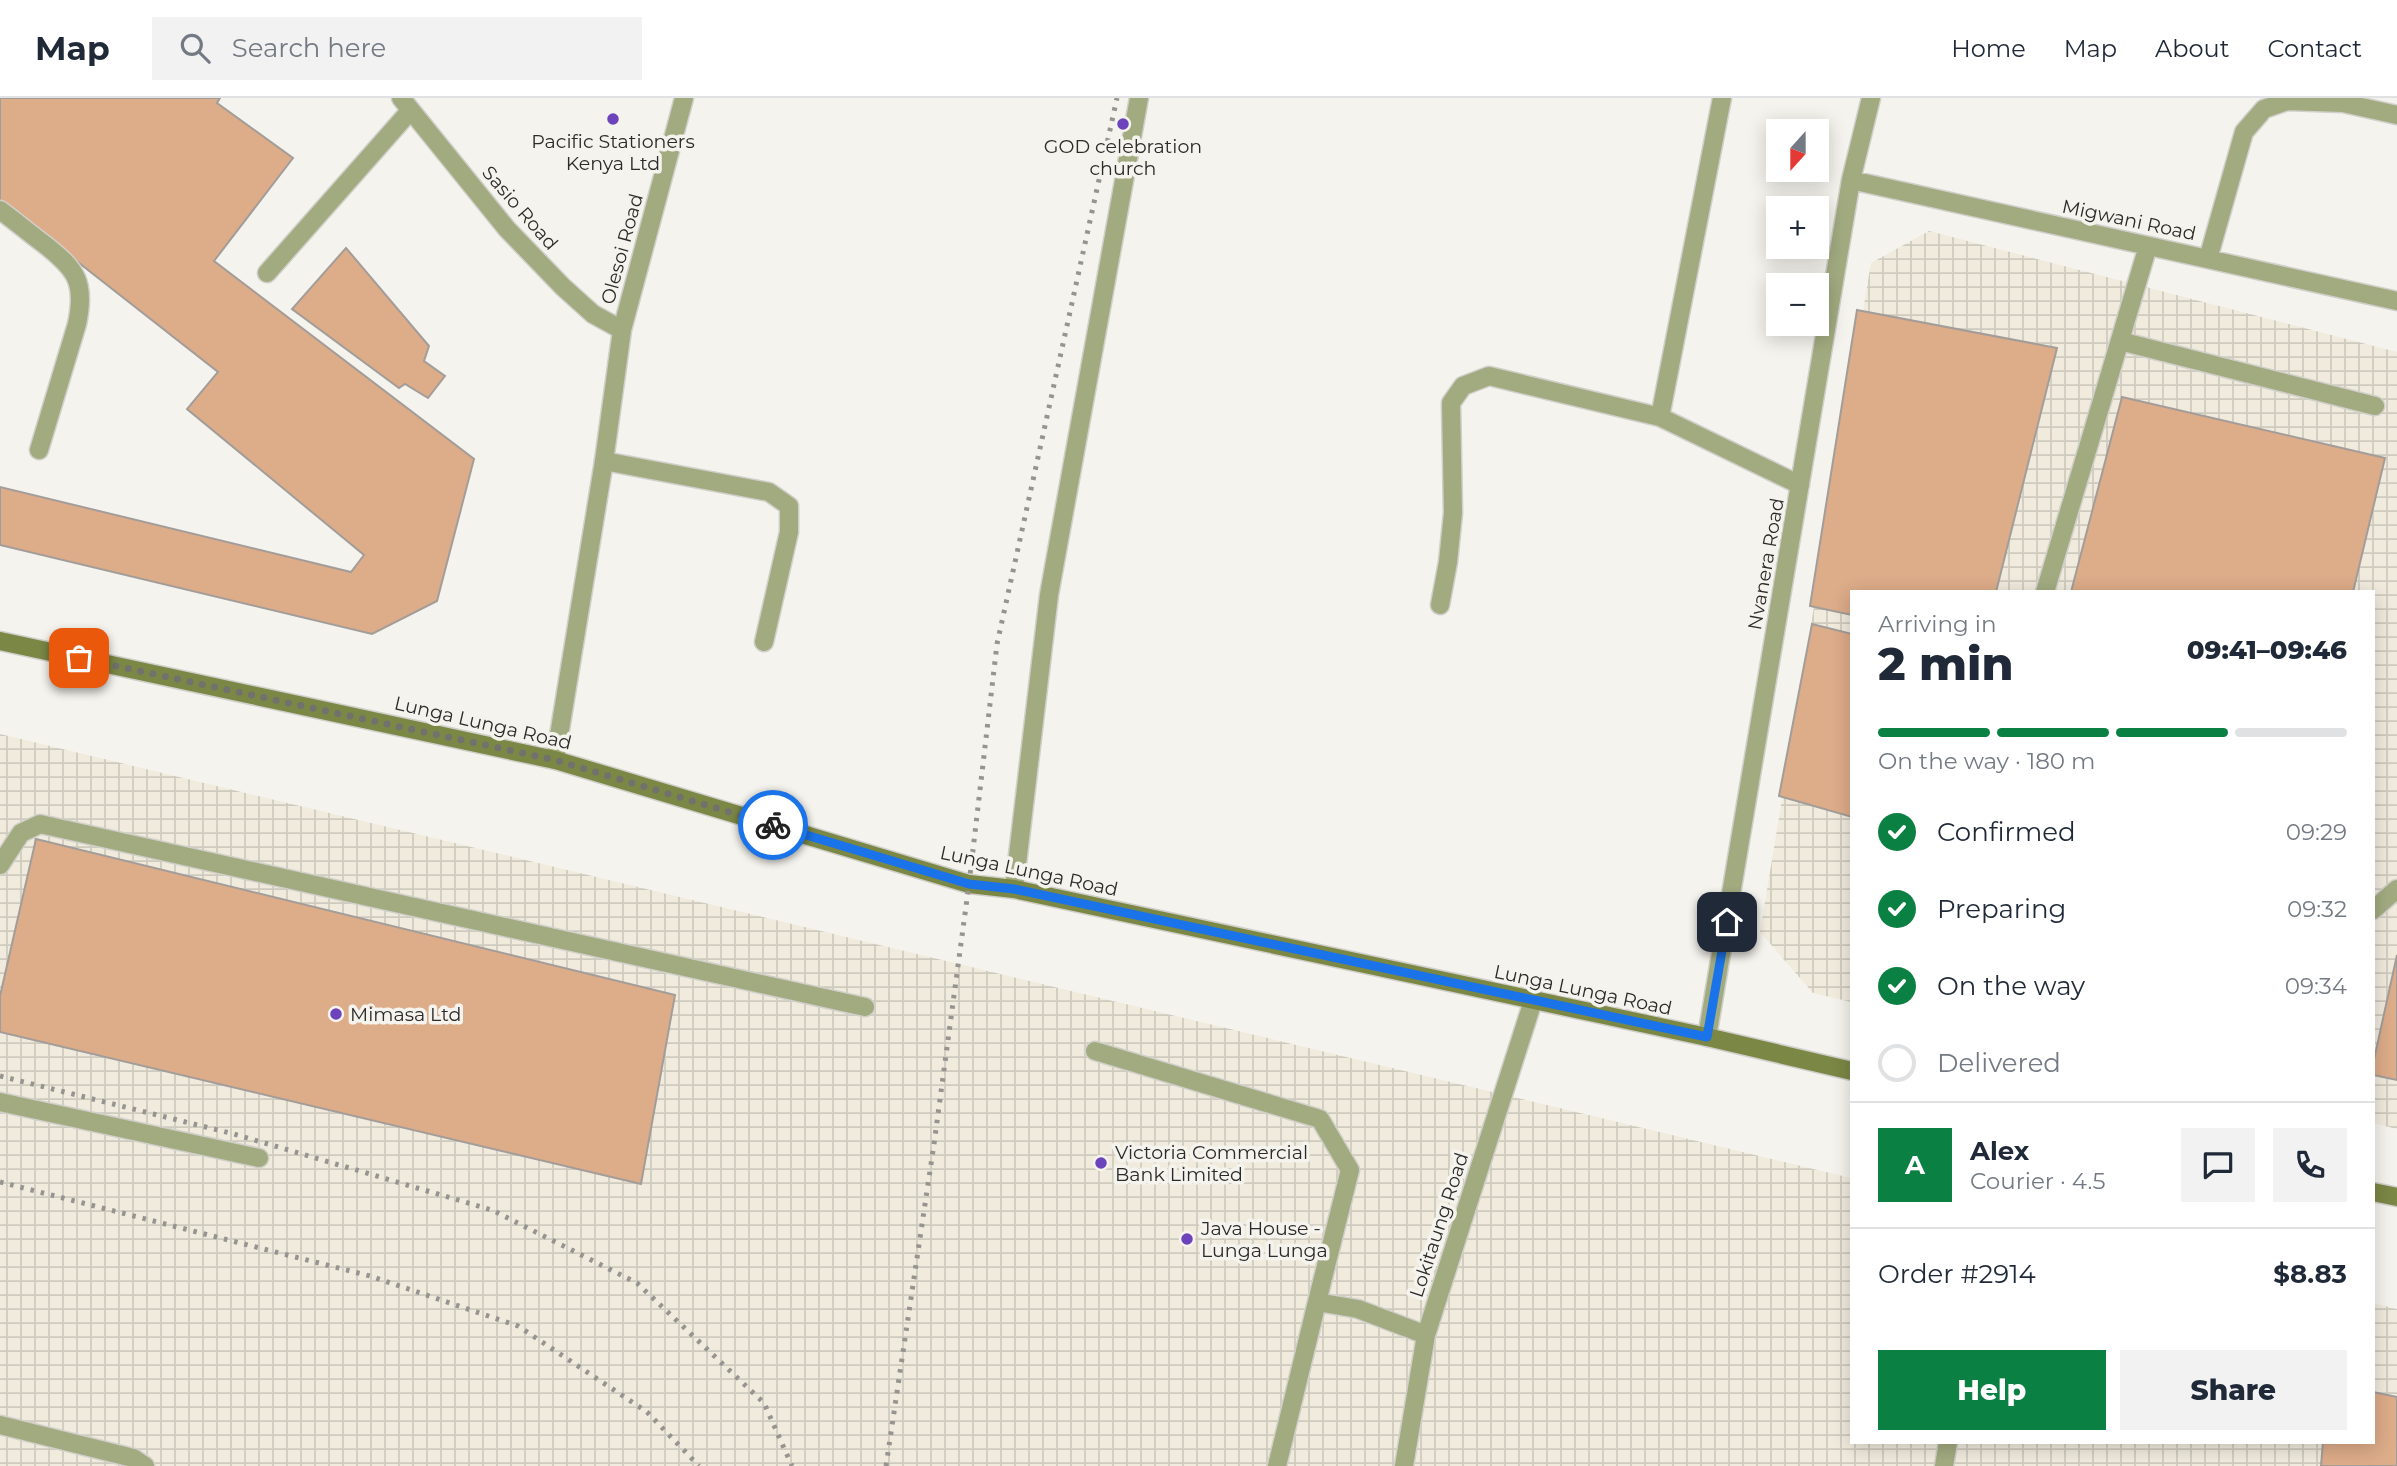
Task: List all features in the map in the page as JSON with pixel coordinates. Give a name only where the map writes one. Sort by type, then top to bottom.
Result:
[{"type":"main road","name":"Lunga Lunga Road","points":[[0,641],[555,760],[969,884],[1014,889],[1707,1037],[1850,1071]]},
{"type":"main road","points":[[2375,1192],[2397,1197]]},
{"type":"street","name":"Olesoi Road","points":[[555,760],[604,461],[622,330],[684,98]]},
{"type":"street","points":[[1014,889],[1049,595],[1139,98]]},
{"type":"street","points":[[1660,417],[1722,98]]},
{"type":"street","name":"Nvanera Road","points":[[1707,1037],[1851,180],[1871,98]]},
{"type":"street","points":[[2208,259],[2244,132],[2264,108],[2287,101],[2343,103],[2397,115]]},
{"type":"street","name":"Sasio Road","points":[[406,104],[507,229],[593,314],[622,330]]},
{"type":"street","points":[[267,273],[406,104]]},
{"type":"street","name":"Migwani Road","points":[[1851,180],[2397,301]]},
{"type":"street","points":[[0,210],[68,263],[80,291],[77,324],[39,450]]},
{"type":"street","points":[[2046,590],[2148,246]]},
{"type":"street","points":[[2120,341],[2375,406]]},
{"type":"street","points":[[1440,606],[1453,513],[1451,403],[1463,386],[1489,376],[1660,417],[1800,485]]},
{"type":"street","points":[[604,461],[769,492],[789,506],[789,532],[764,642]]},
{"type":"street","points":[[0,865],[21,834],[40,824],[865,1007]]},
{"type":"street","points":[[2375,908],[2397,890]]},
{"type":"street","name":"Lokitaung Road","points":[[1404,1466],[1426,1335],[1533,1001]]},
{"type":"street","points":[[1095,1051],[1320,1119],[1350,1170],[1277,1466]]},
{"type":"street","points":[[0,1102],[259,1158]]},
{"type":"street","points":[[1317,1302],[1358,1308],[1426,1335]]},
{"type":"street","points":[[0,1425],[133,1458],[145,1466]]},
{"type":"street","points":[[1944,1466],[1948,1444]]},
{"type":"shaded area","points":[[1929,231],[2397,352],[2397,1129],[2375,1124],[2375,590],[1850,590],[1850,1002],[1813,993],[1760,932],[1871,263]]},
{"type":"shaded area","points":[[0,734],[1850,1178],[1850,1444],[2375,1444],[2375,1304],[2397,1309],[2397,1466],[0,1466]]},
{"type":"building","points":[[0,98],[220,98],[217,103],[293,158],[214,261],[474,459],[437,601],[372,634],[0,545],[0,487],[351,572],[364,555],[187,409],[218,372],[0,201]]},
{"type":"building","points":[[346,248],[429,346],[424,361],[445,376],[428,398],[405,384],[399,388],[292,309]]},
{"type":"building","points":[[1857,310],[2057,348],[1996,590],[1850,590],[1850,615],[1810,606]]},
{"type":"building","points":[[2122,397],[2385,458],[2353,590],[2072,590]]},
{"type":"building","points":[[1812,624],[1850,634],[1850,816],[1779,796]]},
{"type":"building","name":"Mimasa Ltd","points":[[36,839],[675,995],[641,1184],[0,1032],[0,996]]},
{"type":"building","points":[[2397,955],[2397,1080],[2375,1075],[2375,1055]]},
{"type":"building","points":[[2375,1392],[2397,1397],[2397,1466],[2321,1466],[2323,1444],[2375,1444]]},
{"type":"railway","points":[[886,1466],[934,1144],[969,884],[997,644],[1117,98]]},
{"type":"railway","points":[[0,1076],[234,1134],[492,1210],[637,1283],[764,1403],[792,1466]]},
{"type":"railway","points":[[0,1182],[370,1276],[518,1326],[647,1412],[699,1466]]},
{"type":"way so far","points":[[79,658],[555,760],[773,825]]},
{"type":"place","name":"Pacific Stationers Kenya Ltd","points":[[613,119]]},
{"type":"place","name":"GOD celebration church","points":[[1123,124]]},
{"type":"place","name":"Mimasa Ltd","points":[[336,1014]]},
{"type":"place","name":"Victoria Commercial Bank Limited","points":[[1101,1163]]},
{"type":"place","name":"Java House - Lunga Lunga","points":[[1187,1239]]},
{"type":"route","points":[[773,825],[969,884],[1014,889],[1707,1037],[1727,922]]}]
